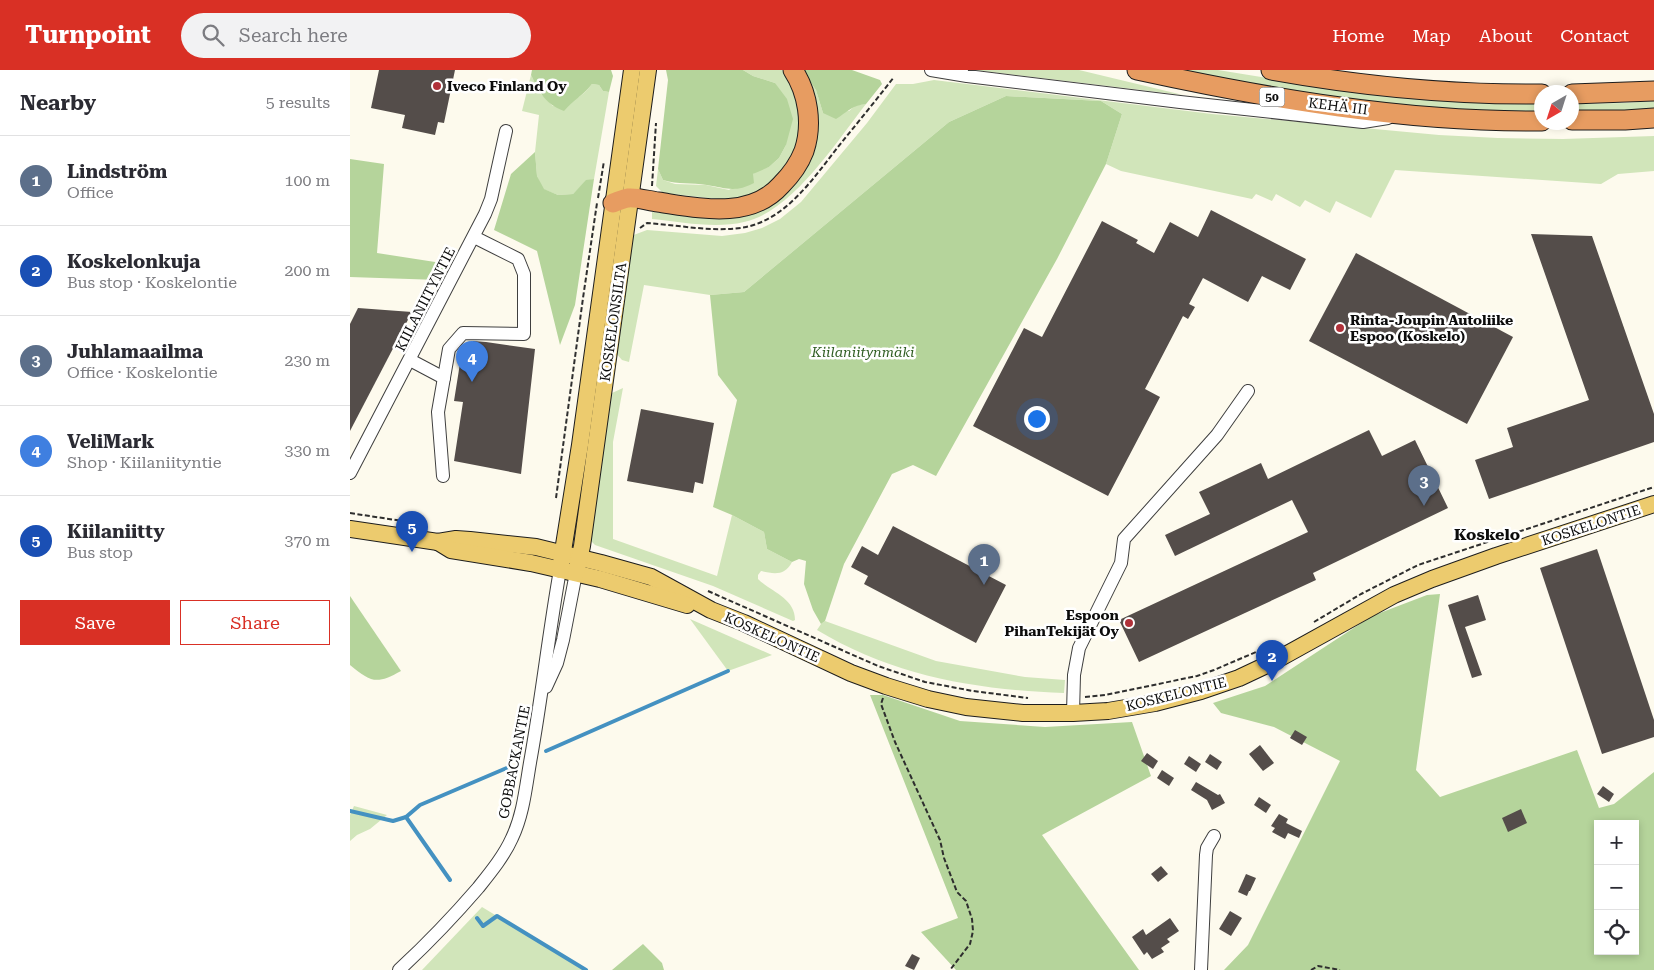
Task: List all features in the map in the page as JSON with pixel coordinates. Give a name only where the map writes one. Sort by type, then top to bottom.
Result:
[{"type":"highway","points":[[622,200],[650,201],[712,209],[739,208],[770,196],[790,176],[801,160],[807,142],[809,122],[806,100],[793,70]]},
{"type":"highway","name":"KEHÄ III","points":[[1137,70],[1214,87],[1321,105],[1408,114],[1517,121],[1534,120]]},
{"type":"highway","name":"KEHÄ III","points":[[1271,70],[1372,84],[1445,91],[1534,94]]},
{"type":"highway","points":[[1579,94],[1654,91]]},
{"type":"highway","points":[[1579,120],[1654,118]]},
{"type":"main road","name":"KOSKELONSILTA","points":[[578,565],[603,398],[632,70]]},
{"type":"main road","name":"KOSKELONSILTA","points":[[560,570],[622,200],[648,70]]},
{"type":"main road","name":"KOSKELONTIE","points":[[438,542],[451,550],[531,563],[560,570],[578,565],[692,606],[711,610],[744,623],[851,673],[928,700],[966,707],[1023,712],[1073,705],[1108,711],[1155,703],[1201,691],[1238,678],[1273,662],[1394,595],[1424,582],[1654,504]]},
{"type":"main road","points":[[350,530],[438,542],[456,539],[536,547],[563,553],[578,565]]},
{"type":"street","points":[[931,70],[1180,102],[1363,122],[1408,114]]},
{"type":"street","name":"KIILANIITYNTIE","points":[[352,466],[410,360],[474,236],[491,199],[506,131]]},
{"type":"street","points":[[443,476],[438,412],[449,349],[462,333],[524,334],[524,274],[518,259],[474,236]]},
{"type":"street","points":[[410,360],[444,378]]},
{"type":"street","points":[[1073,705],[1075,667],[1079,648],[1121,563],[1124,539],[1218,435],[1248,390]]},
{"type":"street","name":"GOBBACKANTIE","points":[[542,696],[557,663],[578,565]]},
{"type":"street","name":"GOBBACKANTIE","points":[[399,970],[457,912],[491,872],[512,839],[520,815],[542,696],[544,666],[560,570]]},
{"type":"street","points":[[1201,970],[1206,855],[1207,848],[1214,836]]},
{"type":"path","points":[[647,223],[656,123]]},
{"type":"path","points":[[556,502],[584,289],[605,158]]},
{"type":"path","points":[[1313,623],[1368,590],[1418,565],[1654,487]]},
{"type":"path","points":[[350,513],[421,524]]},
{"type":"path","points":[[704,589],[878,666],[926,682],[973,691],[1028,698]]},
{"type":"path","points":[[1073,705],[1140,687],[1197,676],[1282,640]]},
{"type":"path","points":[[886,686],[881,704],[940,840],[944,858],[957,892],[966,901],[972,919],[973,931],[970,944],[950,970]]},
{"type":"path","points":[[1311,970],[1318,966],[1340,970]]},
{"type":"green space","points":[[532,70],[611,70],[613,76],[609,92],[603,91],[599,85],[592,84],[564,111],[552,105],[543,97],[531,75]]},
{"type":"green space","points":[[666,70],[743,70],[753,76],[775,83],[787,99],[793,119],[786,145],[779,158],[769,167],[753,174],[754,183],[741,188],[731,189],[663,180],[658,169],[668,80]]},
{"type":"green space","points":[[743,70],[782,70],[794,90],[801,120],[797,150],[779,179],[749,197],[727,200],[663,193],[656,186],[658,169],[663,180],[675,184],[706,185],[729,190],[759,170],[769,167],[779,158],[786,145],[775,83],[753,76]]},
{"type":"green space","points":[[802,70],[816,90],[823,113],[849,111],[856,105],[866,104],[827,155],[796,190],[779,205],[762,216],[744,222],[710,225],[652,219],[652,212],[710,217],[799,177]]},
{"type":"green space","points":[[802,70],[852,70],[880,80],[882,84],[866,104],[854,107],[836,119],[823,113],[816,90]]},
{"type":"green space","points":[[973,70],[1079,70],[1183,95]]},
{"type":"green space","points":[[1173,70],[1218,70],[1342,90],[1409,97],[1534,104],[1534,113],[1409,107],[1343,99]]},
{"type":"green space","points":[[531,75],[540,93],[553,106],[579,97],[592,84],[599,85],[603,91],[609,92],[594,179],[586,181],[573,194],[558,195],[543,189],[537,176],[535,152],[539,115],[522,111]]},
{"type":"green space","points":[[934,80],[1212,114],[1439,135],[1563,139],[1654,136],[1654,171],[1618,174],[1601,184],[1395,170],[1371,218],[1336,201],[1330,213],[1305,200],[1300,207],[1276,194],[1272,201],[1256,194],[1252,199],[1121,171],[1106,164],[1122,114],[1101,101],[1006,96],[949,122],[744,292],[710,295],[644,285],[629,362],[622,360],[615,352],[631,236],[647,230],[722,236],[745,233],[762,228],[780,219],[801,202],[867,123],[896,84],[913,84]]},
{"type":"green space","name":"Kiilaniitynmäki","points":[[1006,96],[1101,101],[1122,114],[1106,164],[1057,259],[936,476],[913,465],[892,474],[844,564],[825,621],[821,624],[813,610],[804,584],[806,561],[799,559],[792,562],[767,549],[764,532],[713,507],[737,400],[718,375],[710,295],[744,292],[949,122]]},
{"type":"green space","points":[[1654,101],[1654,111],[1579,113],[1579,104]]},
{"type":"green space","points":[[535,152],[537,176],[544,189],[558,195],[573,194],[586,180],[594,179],[575,305],[560,345],[537,251],[494,230],[511,174]]},
{"type":"green space","points":[[350,159],[384,164],[377,253],[448,264],[439,280],[350,277]]},
{"type":"green space","points":[[623,388],[613,442],[613,539],[717,576],[732,515],[764,532],[767,549],[792,562],[783,572],[761,571],[758,579],[787,601],[794,612],[795,620],[793,621],[713,586],[595,545],[591,541],[608,398],[612,393]]},
{"type":"green space","points":[[1440,594],[1416,770],[1440,797],[1577,750],[1599,808],[1614,804],[1654,772],[1654,970],[1224,970],[1248,945],[1340,761],[1274,727],[1221,713],[1213,703],[1265,686],[1372,616],[1427,595]]},
{"type":"green space","points":[[350,596],[401,671],[379,680],[374,680],[363,675],[350,665]]},
{"type":"green space","points":[[690,619],[772,655],[728,671]]},
{"type":"green space","points":[[825,621],[936,661],[1025,677],[1065,680],[1064,693],[968,684],[936,678],[906,669],[875,659],[817,630]]},
{"type":"green space","points":[[870,695],[883,695],[960,721],[1045,727],[1132,722],[1151,776],[1042,835],[1139,970],[956,970],[921,932],[958,918]]},
{"type":"green space","points":[[354,806],[387,815],[370,829],[357,835],[350,841],[350,815]]},
{"type":"green space","points":[[482,907],[586,970],[422,970]]},
{"type":"green space","points":[[643,944],[662,963],[664,970],[612,970]]},
{"type":"building","points":[[379,70],[455,70],[444,123],[438,122],[435,135],[402,128],[405,115],[371,108]]},
{"type":"building","points":[[1211,210],[1306,259],[1290,290],[1262,276],[1248,302],[1203,278],[1189,304],[1195,307],[1188,319],[1183,316],[1145,389],[1160,397],[1108,496],[973,426],[1024,328],[1042,337],[1102,221],[1138,240],[1136,243],[1154,253],[1170,222],[1198,237]]},
{"type":"building","points":[[1531,234],[1592,236],[1654,414],[1654,442],[1489,499],[1475,460],[1513,447],[1507,428],[1589,400]]},
{"type":"building","points":[[1356,253],[1513,337],[1467,424],[1309,341]]},
{"type":"building","points":[[358,308],[412,312],[350,431],[350,324]]},
{"type":"building","points":[[473,341],[535,349],[521,474],[454,461],[463,402],[454,401],[461,357],[470,358]]},
{"type":"building","points":[[641,409],[714,423],[703,484],[695,482],[693,493],[627,481]]},
{"type":"building","points":[[1369,430],[1382,456],[1415,440],[1448,508],[1313,573],[1316,580],[1139,662],[1119,620],[1308,532],[1292,500],[1175,556],[1165,535],[1210,514],[1199,492],[1261,463],[1268,479]]},
{"type":"building","points":[[893,526],[1006,585],[976,643],[864,584],[868,576],[851,567],[862,546],[878,555]]},
{"type":"building","points":[[1597,549],[1654,720],[1654,737],[1602,754],[1540,568]]},
{"type":"building","points":[[1478,595],[1486,620],[1465,627],[1482,675],[1472,678],[1448,605]]},
{"type":"building","points":[[1295,730],[1307,737],[1302,745],[1290,738]]},
{"type":"building","points":[[1260,745],[1274,763],[1263,771],[1249,754]]},
{"type":"building","points":[[1147,753],[1158,761],[1153,769],[1141,761]]},
{"type":"building","points":[[1210,754],[1222,762],[1217,770],[1205,762]]},
{"type":"building","points":[[1189,756],[1201,764],[1196,772],[1184,764]]},
{"type":"building","points":[[1162,770],[1174,778],[1169,786],[1157,778]]},
{"type":"building","points":[[1196,782],[1218,795],[1220,794],[1225,803],[1212,810],[1207,800],[1191,790]]},
{"type":"building","points":[[1603,786],[1614,794],[1609,802],[1597,794]]},
{"type":"building","points":[[1259,797],[1271,805],[1266,813],[1254,805]]},
{"type":"building","points":[[1521,809],[1527,823],[1508,832],[1502,818]]},
{"type":"building","points":[[1279,814],[1288,819],[1286,823],[1302,831],[1299,838],[1288,833],[1285,839],[1272,832],[1275,828],[1271,826]]},
{"type":"building","points":[[1161,866],[1168,874],[1158,882],[1151,874]]},
{"type":"building","points":[[1246,874],[1256,878],[1247,896],[1238,892]]},
{"type":"building","points":[[1230,911],[1242,918],[1231,936],[1219,929]]},
{"type":"building","points":[[1170,918],[1179,931],[1167,939],[1170,942],[1161,948],[1164,952],[1152,959],[1147,952],[1144,955],[1132,937],[1143,929],[1146,935]]},
{"type":"building","points":[[912,954],[920,958],[914,970],[905,966]]},
{"type":"waterway","points":[[546,751],[728,671]]},
{"type":"waterway","points":[[406,817],[420,805],[509,767]]},
{"type":"waterway","points":[[350,811],[393,821],[406,817],[450,880]]},
{"type":"waterway","points":[[477,918],[483,926],[497,916],[586,970]]},
{"type":"place","name":"Iveco Finland Oy","points":[[437,86]]},
{"type":"place","name":"Rinta-Joupin Autoliike Espoo (Koskelo)","points":[[1340,328]]},
{"type":"place","name":"VeliMark","points":[[472,382]]},
{"type":"place","name":"Juhlamaailma","points":[[1424,506]]},
{"type":"place","name":"Kiilaniitty","points":[[412,552]]},
{"type":"place","name":"Lindström","points":[[984,585]]},
{"type":"place","name":"Espoon PihanTekijät Oy","points":[[1129,623]]},
{"type":"place","name":"Koskelonkuja","points":[[1272,681]]},
{"type":"district","name":"Koskelo","points":[[1487,534]]}]
